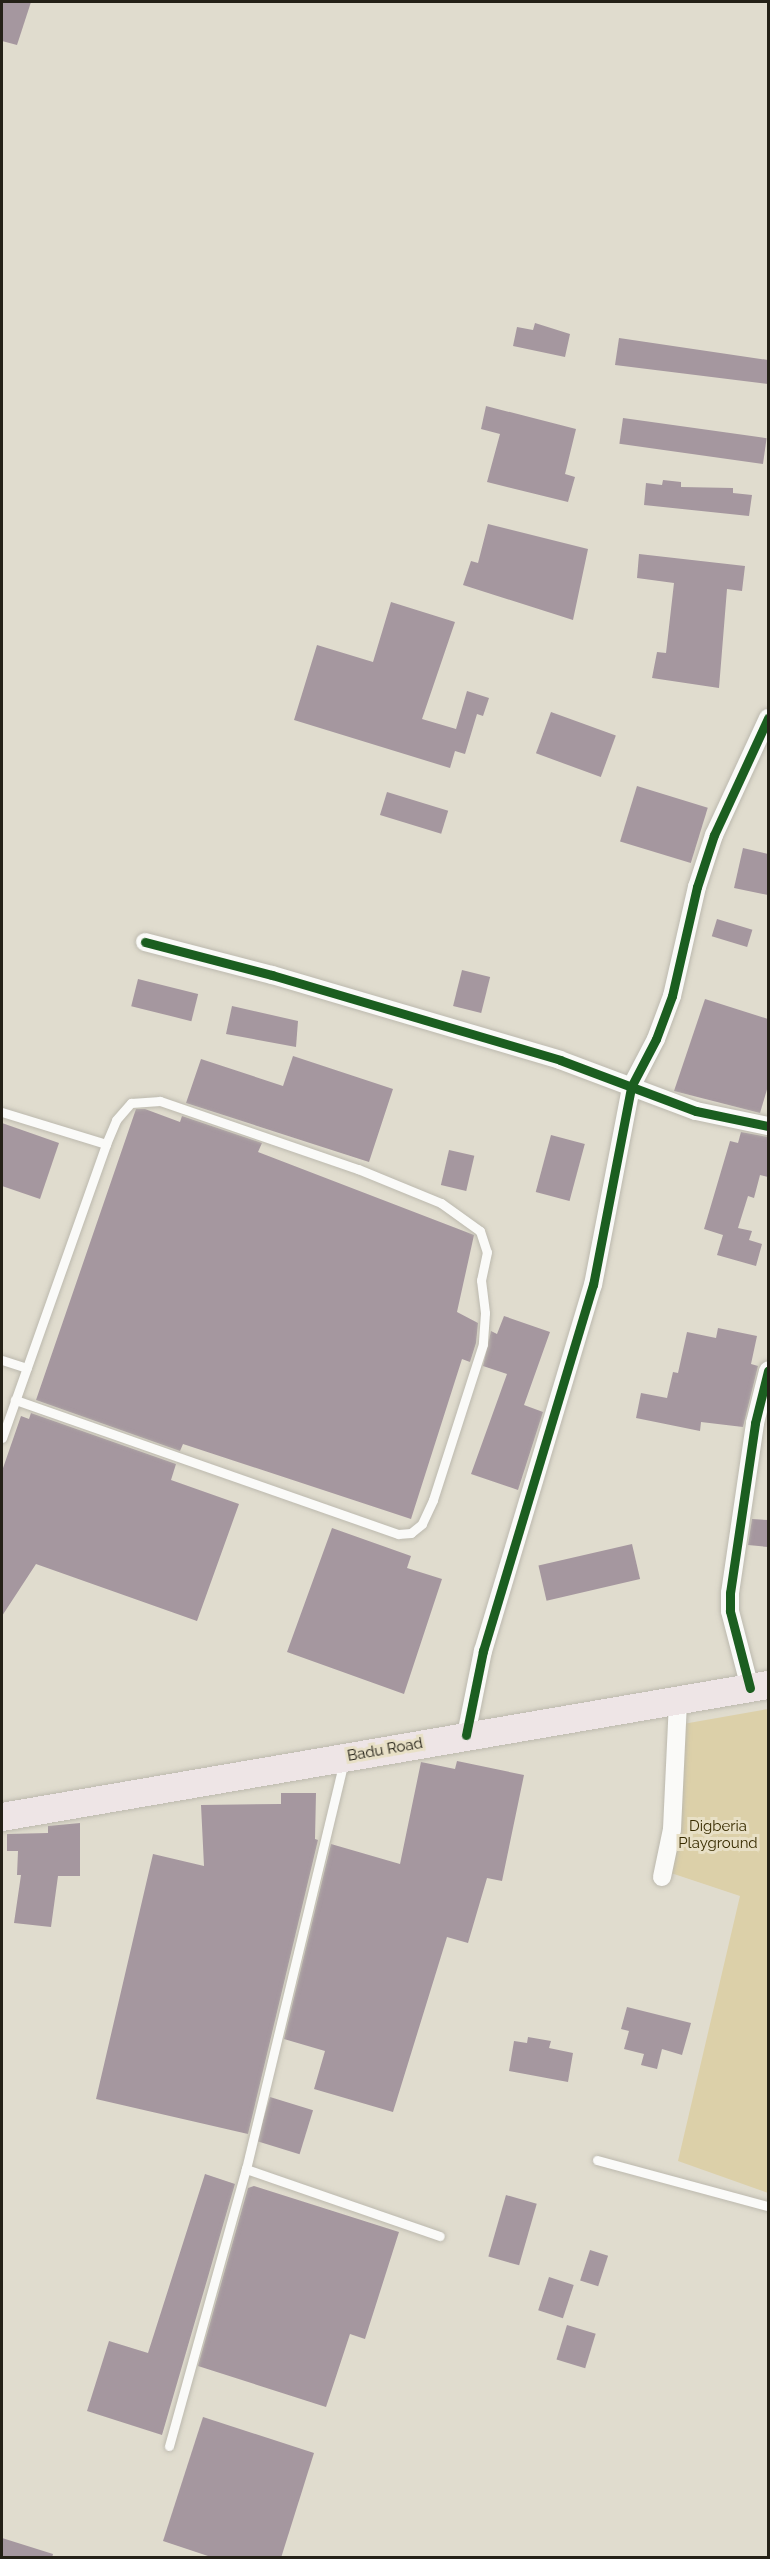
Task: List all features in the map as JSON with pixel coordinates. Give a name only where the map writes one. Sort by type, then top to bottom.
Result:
[{"type":"main road","name":"Badu Road","points":[[2,1817],[466,1735],[759,1687]]},
{"type":"street","points":[[466,1735],[483,1651],[593,1285],[631,1087],[656,1039],[672,996],[697,886],[714,835],[768,717]]},
{"type":"street","points":[[145,942],[273,975],[560,1060],[696,1111],[768,1126]]},
{"type":"street","points":[[759,1687],[730,1611],[730,1593],[755,1423],[768,1371]]},
{"type":"street","points":[[662,1877],[672,1829],[678,1701]]},
{"type":"lane","points":[[2,1438],[15,1400],[106,1144],[116,1120],[131,1103],[160,1101],[358,1169],[441,1203],[467,1219],[480,1231],[487,1252],[481,1280],[485,1313],[483,1344],[459,1428],[422,1524],[411,1533],[398,1534],[15,1400]]},
{"type":"lane","points":[[2,1112],[106,1144]]},
{"type":"lane","points":[[2,1360],[27,1368]]},
{"type":"lane","points":[[169,2446],[246,2169],[346,1757]]},
{"type":"lane","points":[[597,2160],[768,2206]]},
{"type":"lane","points":[[246,2169],[440,2236]]},
{"type":"green space","name":"Digberia Playground","points":[[768,1709],[768,2193],[678,2161],[740,1896],[662,1870],[683,1724]]},
{"type":"building","points":[[2,2],[31,2],[17,45],[2,41]]},
{"type":"building","points":[[535,323],[570,334],[565,357],[513,346],[517,327],[533,330]]},
{"type":"building","points":[[619,338],[768,360],[768,384],[615,365]]},
{"type":"building","points":[[486,406],[576,429],[565,474],[575,477],[568,502],[487,482],[500,434],[481,429]]},
{"type":"building","points":[[623,418],[767,438],[763,464],[619,444]]},
{"type":"building","points":[[663,480],[681,482],[681,487],[733,488],[733,493],[752,495],[749,516],[644,505],[646,483],[662,485]]},
{"type":"building","points":[[488,524],[588,549],[573,620],[463,585],[471,561],[478,563]]},
{"type":"building","points":[[639,554],[745,566],[742,591],[727,589],[719,688],[652,678],[657,652],[666,653],[674,583],[637,578]]},
{"type":"building","points":[[391,602],[455,622],[422,719],[456,729],[467,691],[489,698],[483,716],[477,714],[465,754],[455,751],[450,768],[294,720],[317,645],[373,662]]},
{"type":"building","points":[[551,712],[616,736],[601,777],[536,753]]},
{"type":"building","points":[[637,786],[708,808],[691,863],[620,841]]},
{"type":"building","points":[[387,792],[448,811],[441,834],[380,815]]},
{"type":"building","points":[[743,848],[768,854],[768,895],[734,888]]},
{"type":"building","points":[[717,919],[752,930],[747,947],[712,936]]},
{"type":"building","points":[[462,970],[490,977],[481,1013],[453,1006]]},
{"type":"building","points":[[138,979],[198,994],[191,1021],[131,1006]]},
{"type":"building","points":[[705,999],[768,1019],[768,1086],[760,1113],[674,1091]]},
{"type":"building","points":[[232,1006],[298,1021],[296,1047],[226,1034]]},
{"type":"building","points":[[293,1056],[393,1089],[369,1162],[186,1103],[201,1059],[283,1086]]},
{"type":"building","points":[[136,1109],[145,1109],[180,1122],[182,1116],[262,1143],[258,1152],[474,1235],[457,1312],[478,1323],[476,1343],[470,1362],[462,1359],[411,1519],[183,1444],[180,1451],[36,1400]]},
{"type":"building","points":[[2,1123],[59,1143],[40,1199],[2,1186]]},
{"type":"building","points":[[741,1132],[768,1137],[768,1177],[760,1175],[754,1198],[748,1196],[738,1228],[752,1231],[749,1240],[762,1244],[756,1266],[717,1255],[723,1235],[704,1229],[730,1141],[738,1143]]},
{"type":"building","points":[[551,1135],[585,1144],[570,1201],[536,1192]]},
{"type":"building","points":[[449,1150],[474,1156],[466,1191],[441,1185]]},
{"type":"building","points":[[504,1316],[550,1332],[524,1405],[543,1412],[518,1490],[471,1474],[507,1374],[483,1366],[491,1331],[497,1334]]},
{"type":"building","points":[[718,1328],[757,1336],[751,1364],[758,1366],[743,1427],[701,1422],[700,1431],[636,1418],[641,1393],[667,1398],[673,1372],[678,1373],[687,1332],[716,1338]]},
{"type":"building","points":[[31,1413],[176,1464],[171,1480],[239,1504],[197,1621],[36,1564],[2,1616],[2,1471],[21,1416],[29,1419]]},
{"type":"building","points":[[752,1519],[768,1520],[768,1547],[748,1545]]},
{"type":"building","points":[[332,1528],[411,1556],[407,1568],[442,1579],[404,1694],[287,1652]]},
{"type":"building","points":[[632,1544],[640,1579],[547,1601],[538,1566]]},
{"type":"building","points":[[457,1761],[524,1775],[502,1881],[487,1878],[468,1943],[447,1937],[393,2112],[314,2089],[325,2051],[284,2039],[331,1844],[400,1864],[421,1762],[455,1769]]},
{"type":"building","points":[[281,1793],[316,1793],[315,1839],[318,1840],[248,2134],[96,2099],[153,1854],[204,1866],[201,1805],[281,1804]]},
{"type":"building","points":[[80,1823],[80,1876],[58,1876],[51,1927],[14,1923],[21,1875],[17,1875],[18,1851],[7,1851],[7,1834],[48,1833],[48,1826]]},
{"type":"building","points":[[627,2007],[691,2023],[682,2055],[662,2049],[657,2069],[641,2065],[644,2054],[624,2049],[629,2031],[621,2029]]},
{"type":"building","points":[[528,2037],[551,2041],[549,2048],[573,2053],[568,2082],[509,2071],[514,2041],[527,2043]]},
{"type":"building","points":[[270,2097],[313,2110],[300,2154],[257,2141]]},
{"type":"building","points":[[205,2174],[235,2184],[162,2435],[87,2411],[109,2341],[148,2353]]},
{"type":"building","points":[[254,2186],[399,2232],[365,2339],[350,2334],[326,2407],[198,2366],[248,2188]]},
{"type":"building","points":[[506,2195],[537,2204],[519,2265],[488,2257]]},
{"type":"building","points":[[590,2250],[608,2256],[598,2286],[580,2280]]},
{"type":"building","points":[[549,2277],[574,2285],[563,2318],[538,2310]]},
{"type":"building","points":[[567,2325],[596,2334],[585,2368],[556,2359]]},
{"type":"building","points":[[203,2417],[314,2453],[281,2558],[214,2558],[163,2541]]},
{"type":"building","points":[[2,2538],[53,2554],[52,2558],[2,2558]]},
{"type":"cycle path","points":[[466,1735],[483,1651],[593,1285],[631,1087],[656,1039],[672,996],[697,887],[714,835],[768,718]]},
{"type":"cycle path","points":[[145,942],[272,975],[560,1060],[696,1111],[768,1126]]},
{"type":"cycle path","points":[[750,1688],[730,1611],[730,1593],[755,1423],[768,1371]]}]
